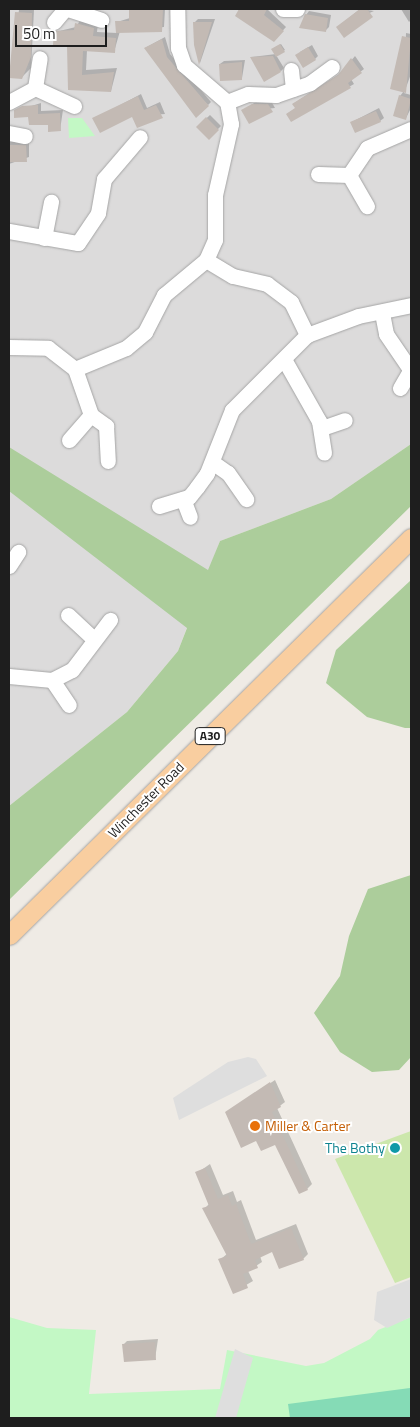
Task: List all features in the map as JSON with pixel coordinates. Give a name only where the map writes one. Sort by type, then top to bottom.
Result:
[{"type":"main road","name":"Winchester Road","points":[[9,935],[411,538]]},
{"type":"street","points":[[54,22],[67,9],[100,20]]},
{"type":"street","points":[[75,369],[126,348],[145,332],[164,296],[206,260],[215,240],[215,195],[230,139],[227,102],[184,65],[178,48],[177,9]]},
{"type":"street","points":[[283,9],[297,9]]},
{"type":"street","points":[[35,88],[40,58]]},
{"type":"street","points":[[227,102],[293,89],[332,67]]},
{"type":"street","points":[[290,70],[293,89]]},
{"type":"street","points":[[9,102],[35,88]]},
{"type":"street","points":[[35,88],[74,106]]},
{"type":"street","points":[[348,175],[367,148],[411,128]]},
{"type":"street","points":[[9,133],[25,136]]},
{"type":"street","points":[[9,231],[78,243],[90,232],[104,179],[140,136]]},
{"type":"street","points":[[318,174],[348,175]]},
{"type":"street","points":[[348,175],[367,206]]},
{"type":"street","points":[[44,238],[52,202]]},
{"type":"street","points":[[206,260],[233,276],[267,284],[291,302],[307,335]]},
{"type":"street","points":[[159,506],[183,499],[212,462],[232,410],[285,361],[307,335],[358,316],[382,313],[411,305]]},
{"type":"street","points":[[382,313],[386,334],[411,369],[400,388]]},
{"type":"street","points":[[9,347],[48,348],[75,369],[90,415],[106,426],[108,462]]},
{"type":"street","points":[[285,361],[322,428],[324,452]]},
{"type":"street","points":[[69,440],[90,415]]},
{"type":"street","points":[[322,428],[344,420]]},
{"type":"street","points":[[212,462],[228,473],[246,499]]},
{"type":"street","points":[[183,499],[190,517]]},
{"type":"street","points":[[9,566],[18,552]]},
{"type":"street","points":[[68,615],[94,639]]},
{"type":"street","points":[[9,676],[21,680],[52,680],[72,670],[110,620]]},
{"type":"street","points":[[52,680],[69,705]]},
{"type":"shaded area","points":[[9,9],[411,9],[411,444],[331,499],[220,541],[178,651],[127,712],[9,806]]},
{"type":"shaded area","points":[[248,1057],[256,1059],[267,1076],[179,1120],[173,1098],[228,1062]]},
{"type":"shaded area","points":[[411,1279],[411,1317],[387,1328],[374,1320],[377,1292]]},
{"type":"shaded area","points":[[235,1349],[253,1358],[236,1418],[215,1418]]},
{"type":"green space","points":[[68,118],[82,118],[95,136],[69,138]]},
{"type":"green space","points":[[411,444],[411,506],[9,900],[9,806],[127,712],[178,651],[187,628],[9,491],[9,447],[208,570],[220,541],[331,499]]},
{"type":"green space","points":[[411,580],[411,728],[405,728],[367,717],[326,683],[336,650]]},
{"type":"green space","points":[[411,875],[411,1057],[399,1070],[372,1072],[340,1052],[314,1013],[340,976],[349,936],[368,889]]},
{"type":"green space","points":[[411,1131],[411,1277],[395,1283],[335,1159]]},
{"type":"green space","points":[[9,1317],[47,1328],[96,1330],[89,1394],[220,1389],[227,1350],[306,1366],[324,1363],[370,1339],[378,1330],[411,1317],[411,1418],[9,1418]]},
{"type":"green space","points":[[410,1388],[411,1418],[290,1418],[288,1404]]},
{"type":"building","points":[[129,9],[163,9],[162,32],[116,33],[115,21],[129,21]]},
{"type":"building","points":[[239,9],[267,9],[264,15],[284,31],[274,42],[235,16]]},
{"type":"building","points":[[360,9],[367,9],[373,17],[344,38],[336,27]]},
{"type":"building","points":[[15,12],[32,13],[31,57],[22,79],[9,78]]},
{"type":"building","points":[[305,14],[328,18],[326,32],[299,28]]},
{"type":"building","points":[[193,22],[212,22],[199,65],[194,45]]},
{"type":"building","points":[[75,23],[94,28],[93,36],[116,38],[115,53],[83,51],[82,75],[114,72],[111,92],[68,90],[67,46],[53,45],[54,31],[74,30]]},
{"type":"building","points":[[402,36],[411,38],[406,93],[390,89]]},
{"type":"building","points":[[162,39],[167,57],[209,106],[196,118],[144,48]]},
{"type":"building","points":[[280,44],[285,52],[276,57],[271,49]]},
{"type":"building","points":[[308,47],[316,60],[303,68],[295,55]]},
{"type":"building","points":[[273,56],[281,72],[264,82],[250,57]]},
{"type":"building","points":[[351,58],[362,73],[348,83],[351,88],[291,122],[286,114],[295,108],[292,104],[338,75]]},
{"type":"building","points":[[242,62],[242,80],[220,81],[219,64]]},
{"type":"building","points":[[399,95],[411,99],[406,120],[393,116]]},
{"type":"building","points":[[138,96],[144,110],[156,105],[163,118],[137,128],[132,117],[100,133],[92,118]]},
{"type":"building","points":[[252,104],[268,104],[273,112],[249,124],[241,110]]},
{"type":"building","points":[[38,105],[38,114],[60,113],[61,131],[48,132],[48,125],[29,125],[28,117],[14,118],[14,110],[22,106]]},
{"type":"building","points":[[376,111],[381,122],[355,133],[350,122]]},
{"type":"building","points":[[206,117],[219,130],[209,140],[196,127]]},
{"type":"building","points":[[9,145],[26,145],[27,162],[9,162]]},
{"type":"building","name":"Miller & Carter","points":[[270,1082],[281,1107],[272,1112],[308,1190],[299,1194],[275,1145],[261,1151],[256,1141],[241,1148],[225,1112]]},
{"type":"building","points":[[205,1168],[218,1199],[228,1195],[232,1206],[236,1204],[251,1244],[291,1228],[304,1260],[279,1269],[272,1252],[255,1260],[258,1268],[243,1274],[248,1288],[233,1294],[218,1259],[227,1256],[202,1208],[209,1206],[195,1172]]},
{"type":"building","points":[[155,1342],[156,1360],[124,1362],[122,1344]]},
{"type":"place","name":"Miller & Carter","points":[[255,1126]]},
{"type":"place","name":"The Bothy","points":[[395,1148]]}]
